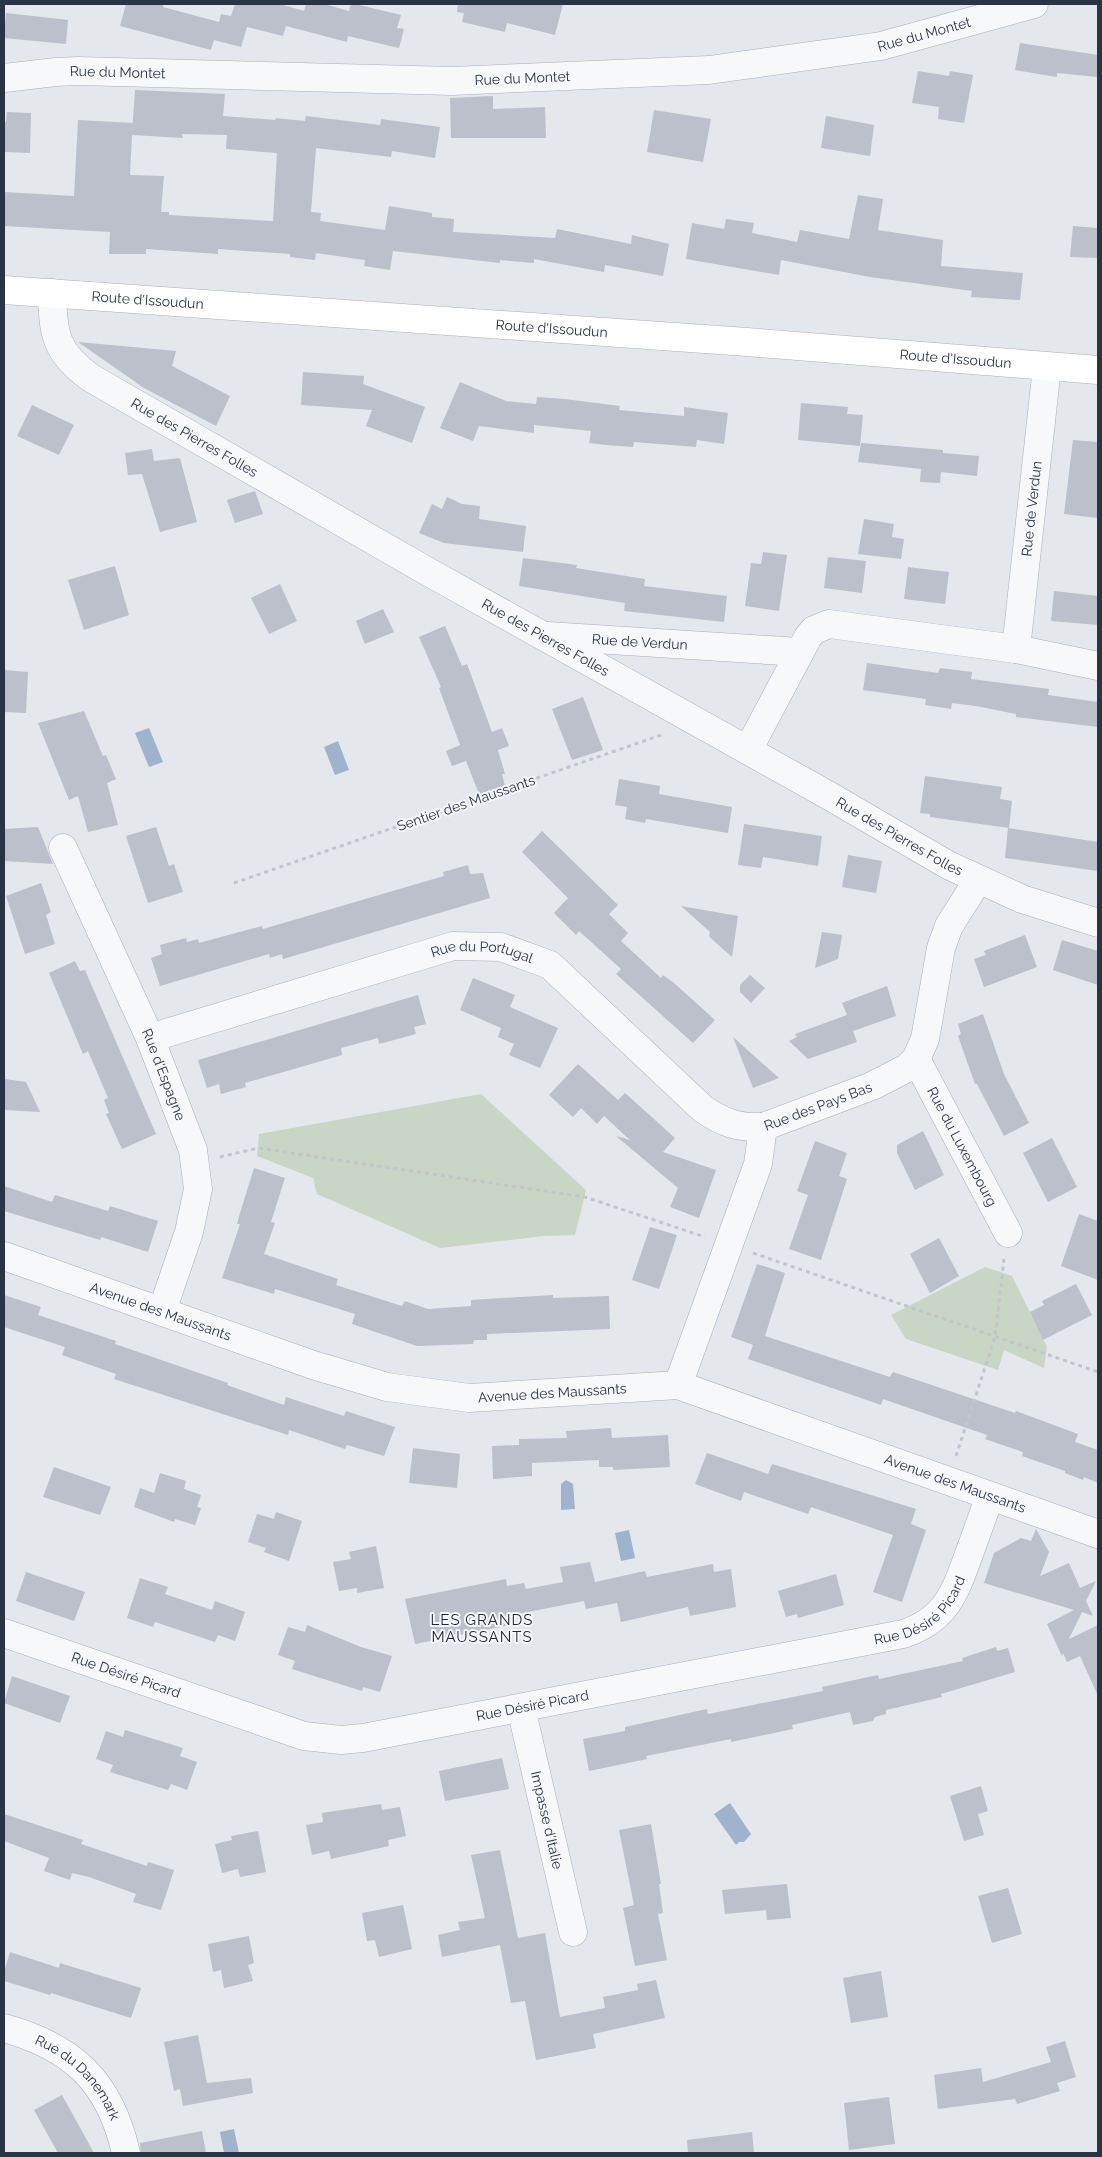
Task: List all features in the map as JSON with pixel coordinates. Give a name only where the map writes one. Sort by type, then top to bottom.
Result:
[{"type":"main road","name":"Route d'Issoudun","points":[[4,290],[737,341],[1098,370]]},
{"type":"street","name":"Rue du Montet","points":[[4,78],[78,71],[452,81],[709,70],[881,46],[1034,4]]},
{"type":"street","name":"Rue des Pierres Folles","points":[[52,293],[52,319],[59,344],[65,356],[76,368],[416,565],[978,880],[1022,899],[1098,923]]},
{"type":"street","name":"Rue de Verdun","points":[[1016,649],[1047,367]]},
{"type":"street","points":[[748,750],[799,652],[814,630],[829,624],[1016,649],[1098,666]]},
{"type":"street","name":"Rue de Verdun","points":[[542,636],[799,652]]},
{"type":"street","name":"Rue d'Espagne","points":[[63,848],[150,1038],[193,1150],[198,1189],[189,1232],[162,1311]]},
{"type":"street","name":"Rue des Pays Bas","points":[[678,1385],[758,1164],[763,1127],[899,1074],[916,1059],[925,1039],[941,948],[946,934],[978,880]]},
{"type":"street","name":"Rue du Portugal","points":[[150,1038],[453,946],[501,947],[550,965],[703,1109],[718,1119],[735,1126],[763,1127]]},
{"type":"street","name":"Rue du Luxembourg","points":[[916,1059],[1008,1233]]},
{"type":"street","name":"Avenue des Maussants","points":[[4,1256],[314,1365],[387,1387],[469,1398],[678,1385],[1098,1534]]},
{"type":"street","name":"Rue Désiré Picard","points":[[4,1633],[281,1729],[322,1739],[364,1738],[895,1635],[916,1629],[944,1607],[956,1591],[990,1496]]},
{"type":"street","name":"Impasse d'Italie","points":[[521,1708],[573,1932]]},
{"type":"street","name":"Rue du Danemark","points":[[4,2028],[30,2036],[52,2046],[69,2056],[86,2071],[100,2088],[115,2117],[122,2134],[126,2153]]},
{"type":"path","name":"Sentier des Maussants","points":[[234,883],[697,722]]},
{"type":"path","points":[[195,1163],[258,1148],[585,1197],[1098,1372]]},
{"type":"path","points":[[948,1481],[995,1336],[1008,1233]]},
{"type":"green space","points":[[481,1094],[586,1190],[575,1235],[544,1236],[440,1248],[317,1194],[313,1178],[257,1156],[259,1134]]},
{"type":"green space","points":[[985,1267],[1012,1276],[1047,1347],[1044,1368],[1004,1350],[998,1370],[906,1339],[891,1315]]},
{"type":"water","points":[[149,728],[163,762],[149,767],[135,733]]},
{"type":"water","points":[[338,741],[349,770],[335,775],[324,747]]},
{"type":"water","points":[[566,1480],[573,1484],[575,1509],[561,1510],[561,1484]]},
{"type":"water","points":[[629,1530],[635,1558],[621,1561],[615,1533]]},
{"type":"water","points":[[730,1803],[751,1834],[744,1842],[739,1842],[736,1845],[714,1814]]},
{"type":"water","points":[[234,2129],[239,2153],[224,2153],[220,2132]]},
{"type":"building","points":[[126,4],[164,4],[163,7],[219,22],[221,14],[231,16],[235,4],[280,4],[304,11],[306,4],[324,4],[349,11],[351,4],[355,4],[401,15],[397,28],[404,29],[399,48],[348,36],[347,42],[286,26],[283,36],[247,27],[241,47],[214,40],[211,50],[120,26]]},
{"type":"building","points":[[458,4],[563,4],[555,35],[507,23],[505,32],[462,22],[464,13],[457,12]]},
{"type":"building","points":[[6,13],[68,20],[66,44],[4,38]]},
{"type":"building","points":[[1020,43],[1098,55],[1098,77],[1057,73],[1057,77],[1015,70]]},
{"type":"building","points":[[918,71],[949,76],[950,71],[973,75],[964,123],[938,119],[939,107],[912,103]]},
{"type":"building","points":[[135,90],[225,94],[223,116],[305,121],[306,116],[380,125],[381,119],[440,127],[435,158],[392,151],[391,157],[316,148],[311,212],[321,213],[320,221],[385,230],[389,206],[432,213],[432,217],[454,219],[453,232],[555,238],[557,229],[631,244],[632,235],[669,244],[663,276],[605,265],[604,272],[534,259],[534,263],[500,260],[500,263],[393,251],[390,270],[364,266],[365,260],[316,253],[315,260],[290,257],[290,254],[218,249],[218,254],[146,249],[146,254],[109,254],[110,232],[4,226],[4,192],[74,196],[78,120],[133,123]],"holes":[[[182,134],[227,135],[226,149],[277,153],[273,221],[169,215],[169,212],[161,212],[164,176],[130,175],[132,135],[183,138]]]},
{"type":"building","points":[[493,96],[493,109],[545,107],[546,138],[451,138],[450,98]]},
{"type":"building","points":[[654,110],[711,119],[703,162],[647,152]]},
{"type":"building","points":[[7,112],[31,113],[30,153],[4,152],[4,122],[6,122]]},
{"type":"building","points":[[826,116],[874,125],[870,156],[821,148]]},
{"type":"building","points":[[858,195],[883,199],[878,230],[943,240],[941,266],[1023,273],[1020,300],[971,297],[972,291],[870,277],[781,260],[779,275],[686,259],[692,223],[724,229],[726,219],[754,223],[752,233],[797,242],[800,230],[849,239]]},
{"type":"building","points":[[1073,226],[1098,228],[1098,258],[1070,257]]},
{"type":"building","points":[[78,342],[176,351],[172,366],[230,396],[216,426],[144,388]]},
{"type":"building","points":[[303,372],[364,376],[363,384],[425,407],[412,443],[366,426],[372,410],[301,405]]},
{"type":"building","points":[[460,382],[506,401],[536,404],[537,397],[620,406],[619,410],[684,416],[684,407],[728,413],[724,444],[697,440],[696,447],[634,442],[633,447],[606,445],[589,443],[591,431],[534,425],[534,433],[479,426],[473,441],[440,428]]},
{"type":"building","points":[[801,403],[848,407],[847,414],[863,415],[860,446],[798,440]]},
{"type":"building","points":[[32,405],[74,425],[59,455],[17,436]]},
{"type":"building","points":[[1073,440],[1098,442],[1097,518],[1064,514]]},
{"type":"building","points":[[861,443],[943,450],[943,453],[979,456],[977,476],[941,472],[940,483],[920,482],[921,469],[858,462]]},
{"type":"building","points":[[152,449],[154,461],[180,458],[197,522],[160,532],[142,474],[128,475],[125,453]]},
{"type":"building","points":[[255,491],[263,514],[235,523],[227,500]]},
{"type":"building","points":[[447,497],[462,504],[480,506],[479,519],[526,526],[523,552],[444,543],[419,533],[432,504],[442,509]]},
{"type":"building","points":[[864,519],[894,524],[892,537],[904,539],[901,559],[858,554]]},
{"type":"building","points":[[763,552],[787,555],[779,611],[745,606],[751,563],[761,564]]},
{"type":"building","points":[[828,557],[866,561],[862,593],[824,588]]},
{"type":"building","points":[[523,558],[577,565],[576,568],[645,579],[644,586],[727,596],[724,622],[624,611],[625,603],[519,586]]},
{"type":"building","points":[[115,566],[129,615],[84,630],[68,580]]},
{"type":"building","points":[[908,567],[949,572],[945,604],[904,599]]},
{"type":"building","points":[[280,584],[297,621],[269,634],[251,598]]},
{"type":"building","points":[[1054,591],[1098,596],[1098,625],[1051,621]]},
{"type":"building","points":[[383,609],[394,632],[365,644],[356,621]]},
{"type":"building","points":[[445,626],[462,666],[467,664],[492,732],[502,728],[509,746],[498,750],[505,774],[502,774],[505,786],[479,794],[466,761],[452,766],[446,751],[460,745],[439,688],[441,687],[419,637]]},
{"type":"building","points":[[867,663],[938,673],[940,668],[972,672],[971,679],[1049,689],[1048,695],[1098,702],[1098,727],[1016,717],[1016,714],[976,706],[952,703],[951,709],[925,705],[926,699],[863,690]]},
{"type":"building","points":[[4,670],[28,672],[26,713],[4,712]]},
{"type":"building","points":[[583,697],[603,750],[572,760],[552,709]]},
{"type":"building","points":[[84,711],[103,756],[106,755],[116,779],[107,783],[118,825],[88,832],[78,796],[69,800],[38,723]]},
{"type":"building","points":[[925,776],[1002,787],[1000,799],[1012,801],[1009,828],[930,817],[930,814],[920,813]]},
{"type":"building","points":[[619,779],[660,786],[659,794],[732,807],[728,833],[646,819],[645,823],[625,819],[627,807],[615,805]]},
{"type":"building","points":[[744,824],[822,836],[818,866],[763,857],[761,868],[738,865]]},
{"type":"building","points":[[38,827],[53,864],[4,861],[4,829]]},
{"type":"building","points":[[156,827],[169,866],[174,864],[183,892],[148,903],[126,836]]},
{"type":"building","points":[[1008,828],[1098,842],[1098,871],[1005,858]]},
{"type":"building","points":[[542,831],[618,905],[609,914],[628,933],[621,941],[661,978],[663,975],[674,983],[715,1020],[693,1043],[616,974],[621,969],[579,931],[576,935],[554,913],[568,898],[522,852]]},
{"type":"building","points":[[848,855],[882,861],[876,893],[842,887]]},
{"type":"building","points":[[468,865],[470,874],[483,873],[490,898],[283,959],[282,954],[270,958],[269,954],[160,986],[151,958],[162,954],[160,945],[186,938],[187,942],[198,939],[199,943],[262,926],[263,929],[444,876],[443,872]]},
{"type":"building","points":[[41,883],[51,912],[46,915],[55,944],[25,954],[6,896]]},
{"type":"building","points":[[681,906],[738,916],[732,957],[709,936],[710,932]]},
{"type":"building","points":[[822,932],[842,935],[838,959],[815,968]]},
{"type":"building","points":[[1025,935],[1037,967],[984,987],[974,959],[986,955],[984,951]]},
{"type":"building","points":[[1062,940],[1098,951],[1098,985],[1053,970]]},
{"type":"building","points":[[75,961],[80,971],[85,970],[156,1134],[122,1149],[106,1114],[109,1113],[104,1100],[108,1098],[88,1051],[83,1054],[49,973]]},
{"type":"building","points":[[750,975],[765,988],[751,1003],[740,992],[740,985]]},
{"type":"building","points":[[473,978],[515,995],[510,1007],[558,1028],[540,1068],[509,1055],[514,1044],[498,1037],[501,1028],[460,1010]]},
{"type":"building","points":[[887,986],[896,1016],[853,1031],[857,1042],[808,1059],[789,1041],[797,1037],[795,1034],[847,1015],[842,1003]]},
{"type":"building","points":[[418,995],[426,1024],[414,1027],[416,1034],[379,1044],[378,1038],[341,1048],[342,1055],[245,1083],[246,1087],[221,1094],[219,1084],[207,1088],[198,1060]]},
{"type":"building","points":[[983,1014],[1004,1074],[1029,1123],[1004,1136],[977,1084],[975,1084],[958,1036],[961,1034],[958,1024]]},
{"type":"building","points":[[733,1037],[779,1078],[753,1088]]},
{"type":"building","points":[[578,1064],[618,1100],[625,1093],[675,1138],[663,1152],[716,1170],[699,1218],[670,1207],[678,1188],[616,1136],[630,1140],[604,1116],[597,1124],[581,1108],[573,1117],[549,1095]]},
{"type":"building","points":[[5,1079],[26,1082],[40,1112],[4,1110]]},
{"type":"building","points":[[923,1131],[944,1175],[915,1190],[897,1153],[897,1145]]},
{"type":"building","points":[[1052,1138],[1077,1187],[1048,1202],[1023,1153]]},
{"type":"building","points":[[815,1141],[847,1153],[839,1176],[847,1179],[821,1260],[789,1249],[808,1195],[797,1191]]},
{"type":"building","points":[[254,1168],[285,1178],[271,1222],[275,1223],[264,1254],[338,1279],[336,1285],[402,1306],[405,1301],[428,1309],[471,1306],[471,1300],[553,1295],[553,1298],[609,1296],[610,1329],[487,1334],[487,1340],[474,1340],[473,1344],[417,1346],[352,1324],[355,1314],[275,1289],[274,1294],[222,1278],[240,1224],[237,1224]]},
{"type":"building","points":[[4,1186],[52,1202],[55,1195],[108,1211],[110,1206],[158,1221],[148,1252],[101,1237],[100,1240],[4,1211]]},
{"type":"building","points":[[1079,1214],[1098,1221],[1098,1280],[1061,1266]]},
{"type":"building","points":[[650,1227],[677,1235],[659,1289],[632,1280]]},
{"type":"building","points":[[939,1238],[959,1276],[930,1293],[910,1254]]},
{"type":"building","points":[[757,1264],[785,1273],[765,1336],[890,1377],[893,1372],[1015,1413],[1016,1411],[1078,1434],[1075,1442],[1098,1450],[1098,1483],[1084,1477],[1083,1480],[1065,1473],[1065,1471],[1022,1456],[1023,1452],[985,1439],[987,1435],[883,1399],[881,1405],[748,1359],[753,1345],[731,1337]]},
{"type":"building","points":[[1076,1284],[1092,1315],[1043,1340],[1030,1312],[1044,1305],[1042,1301]]},
{"type":"building","points":[[4,1295],[41,1307],[38,1315],[116,1341],[115,1344],[228,1383],[227,1385],[284,1405],[286,1397],[344,1416],[346,1411],[395,1427],[384,1456],[347,1445],[345,1449],[289,1430],[288,1435],[114,1379],[116,1374],[62,1355],[65,1347],[4,1327]]},
{"type":"building","points":[[611,1428],[612,1438],[668,1435],[670,1467],[613,1470],[613,1467],[599,1467],[599,1460],[532,1463],[532,1476],[493,1479],[492,1446],[519,1445],[519,1439],[567,1438],[566,1431]]},
{"type":"building","points":[[413,1448],[460,1454],[457,1488],[409,1483]]},
{"type":"building","points":[[707,1453],[768,1474],[772,1464],[916,1509],[911,1524],[926,1530],[902,1602],[873,1592],[893,1535],[811,1507],[808,1514],[744,1492],[741,1501],[695,1484]]},
{"type":"building","points":[[54,1467],[111,1487],[100,1515],[43,1497]]},
{"type":"building","points":[[160,1473],[186,1481],[184,1489],[201,1495],[197,1507],[201,1508],[195,1525],[175,1519],[174,1522],[134,1507],[140,1488],[154,1493]]},
{"type":"building","points":[[276,1512],[302,1521],[289,1561],[264,1552],[266,1548],[248,1542],[257,1514],[274,1519]]},
{"type":"building","points":[[1036,1529],[1049,1552],[1040,1576],[1069,1563],[1080,1588],[1096,1581],[1086,1601],[1093,1616],[1082,1612],[1069,1639],[1098,1625],[1098,1696],[1080,1656],[1067,1662],[1063,1653],[1062,1656],[1047,1624],[1074,1610],[984,1583],[994,1553],[1021,1538],[1031,1541]]},
{"type":"building","points":[[376,1546],[384,1588],[357,1593],[357,1588],[339,1591],[333,1562],[351,1559],[349,1552]]},
{"type":"building","points":[[590,1562],[595,1582],[645,1571],[647,1577],[713,1564],[714,1572],[731,1569],[736,1607],[690,1616],[688,1607],[621,1622],[617,1603],[586,1609],[584,1601],[513,1615],[515,1624],[415,1644],[405,1599],[506,1579],[507,1586],[524,1583],[526,1589],[563,1582],[560,1567]]},
{"type":"building","points":[[26,1572],[85,1592],[74,1621],[16,1601]]},
{"type":"building","points":[[836,1574],[844,1605],[798,1618],[797,1614],[786,1617],[778,1591]]},
{"type":"building","points":[[140,1578],[168,1587],[165,1594],[212,1610],[215,1601],[245,1612],[235,1641],[218,1635],[215,1642],[155,1622],[153,1627],[127,1618]]},
{"type":"building","points":[[307,1625],[361,1647],[392,1656],[380,1692],[363,1687],[362,1691],[292,1669],[295,1661],[278,1655],[288,1627],[305,1632]]},
{"type":"building","points":[[996,1647],[997,1651],[1008,1648],[1015,1672],[941,1694],[942,1697],[886,1710],[886,1714],[875,1717],[873,1721],[853,1725],[850,1712],[792,1725],[793,1729],[731,1742],[731,1739],[646,1756],[647,1759],[589,1771],[583,1739],[625,1731],[625,1727],[707,1709],[708,1714],[823,1691],[822,1687],[878,1675],[879,1679],[963,1661],[962,1658]]},
{"type":"building","points":[[12,1676],[70,1696],[60,1723],[4,1703]]},
{"type":"building","points":[[125,1730],[183,1748],[180,1756],[197,1762],[187,1790],[171,1784],[168,1790],[110,1772],[113,1765],[96,1759],[106,1731],[123,1737]]},
{"type":"building","points":[[502,1758],[509,1789],[445,1801],[439,1771]]},
{"type":"building","points":[[981,1786],[988,1811],[978,1814],[984,1835],[964,1841],[950,1796]]},
{"type":"building","points":[[381,1804],[382,1810],[400,1807],[406,1836],[388,1840],[389,1846],[331,1859],[329,1851],[312,1855],[306,1825],[323,1822],[322,1813]]},
{"type":"building","points":[[4,1814],[83,1840],[81,1844],[147,1866],[148,1862],[174,1870],[161,1910],[133,1902],[136,1894],[89,1877],[72,1873],[70,1880],[44,1871],[49,1858],[4,1841]]},
{"type":"building","points":[[651,1824],[661,1884],[659,1884],[663,1913],[658,1914],[667,1960],[635,1966],[623,1908],[634,1905],[619,1830]]},
{"type":"building","points":[[258,1831],[266,1872],[240,1877],[238,1869],[222,1873],[215,1844],[232,1840],[231,1836]]},
{"type":"building","points":[[500,1850],[518,1938],[545,1933],[560,2017],[605,2008],[603,1997],[638,1990],[637,1984],[656,1980],[665,2018],[593,2034],[596,2048],[536,2060],[525,2001],[511,2003],[500,1945],[442,1957],[438,1935],[460,1930],[458,1922],[485,1918],[471,1855]]},
{"type":"building","points":[[787,1884],[791,1918],[767,1920],[766,1910],[725,1914],[722,1890]]},
{"type":"building","points":[[1008,1888],[1022,1934],[992,1943],[978,1896]]},
{"type":"building","points":[[403,1905],[412,1949],[379,1957],[375,1940],[367,1941],[362,1913]]},
{"type":"building","points":[[249,1936],[254,1963],[248,1965],[253,1981],[224,1988],[221,1970],[213,1972],[208,1944]]},
{"type":"building","points":[[10,1952],[59,1968],[60,1963],[141,1988],[131,2018],[51,1993],[50,1995],[4,1981],[4,1972]]},
{"type":"building","points":[[881,1971],[888,2017],[851,2023],[843,1978]]},
{"type":"building","points":[[198,2035],[207,2083],[251,2078],[253,2093],[183,2106],[180,2089],[174,2091],[164,2042]]},
{"type":"building","points":[[1065,2041],[1076,2077],[1057,2083],[1060,2091],[1017,2104],[1015,2099],[938,2109],[934,2075],[981,2068],[983,2082],[1051,2062],[1046,2047]]},
{"type":"building","points":[[62,2095],[94,2153],[58,2153],[34,2110]]},
{"type":"building","points":[[889,2097],[895,2144],[849,2150],[844,2103]]},
{"type":"building","points":[[202,2131],[206,2153],[141,2153],[140,2143]]},
{"type":"building","points":[[752,2132],[754,2153],[688,2153],[687,2140]]},
{"type":"district","name":"LES GRANDS MAUSSANTS","points":[[482,1628]]}]
